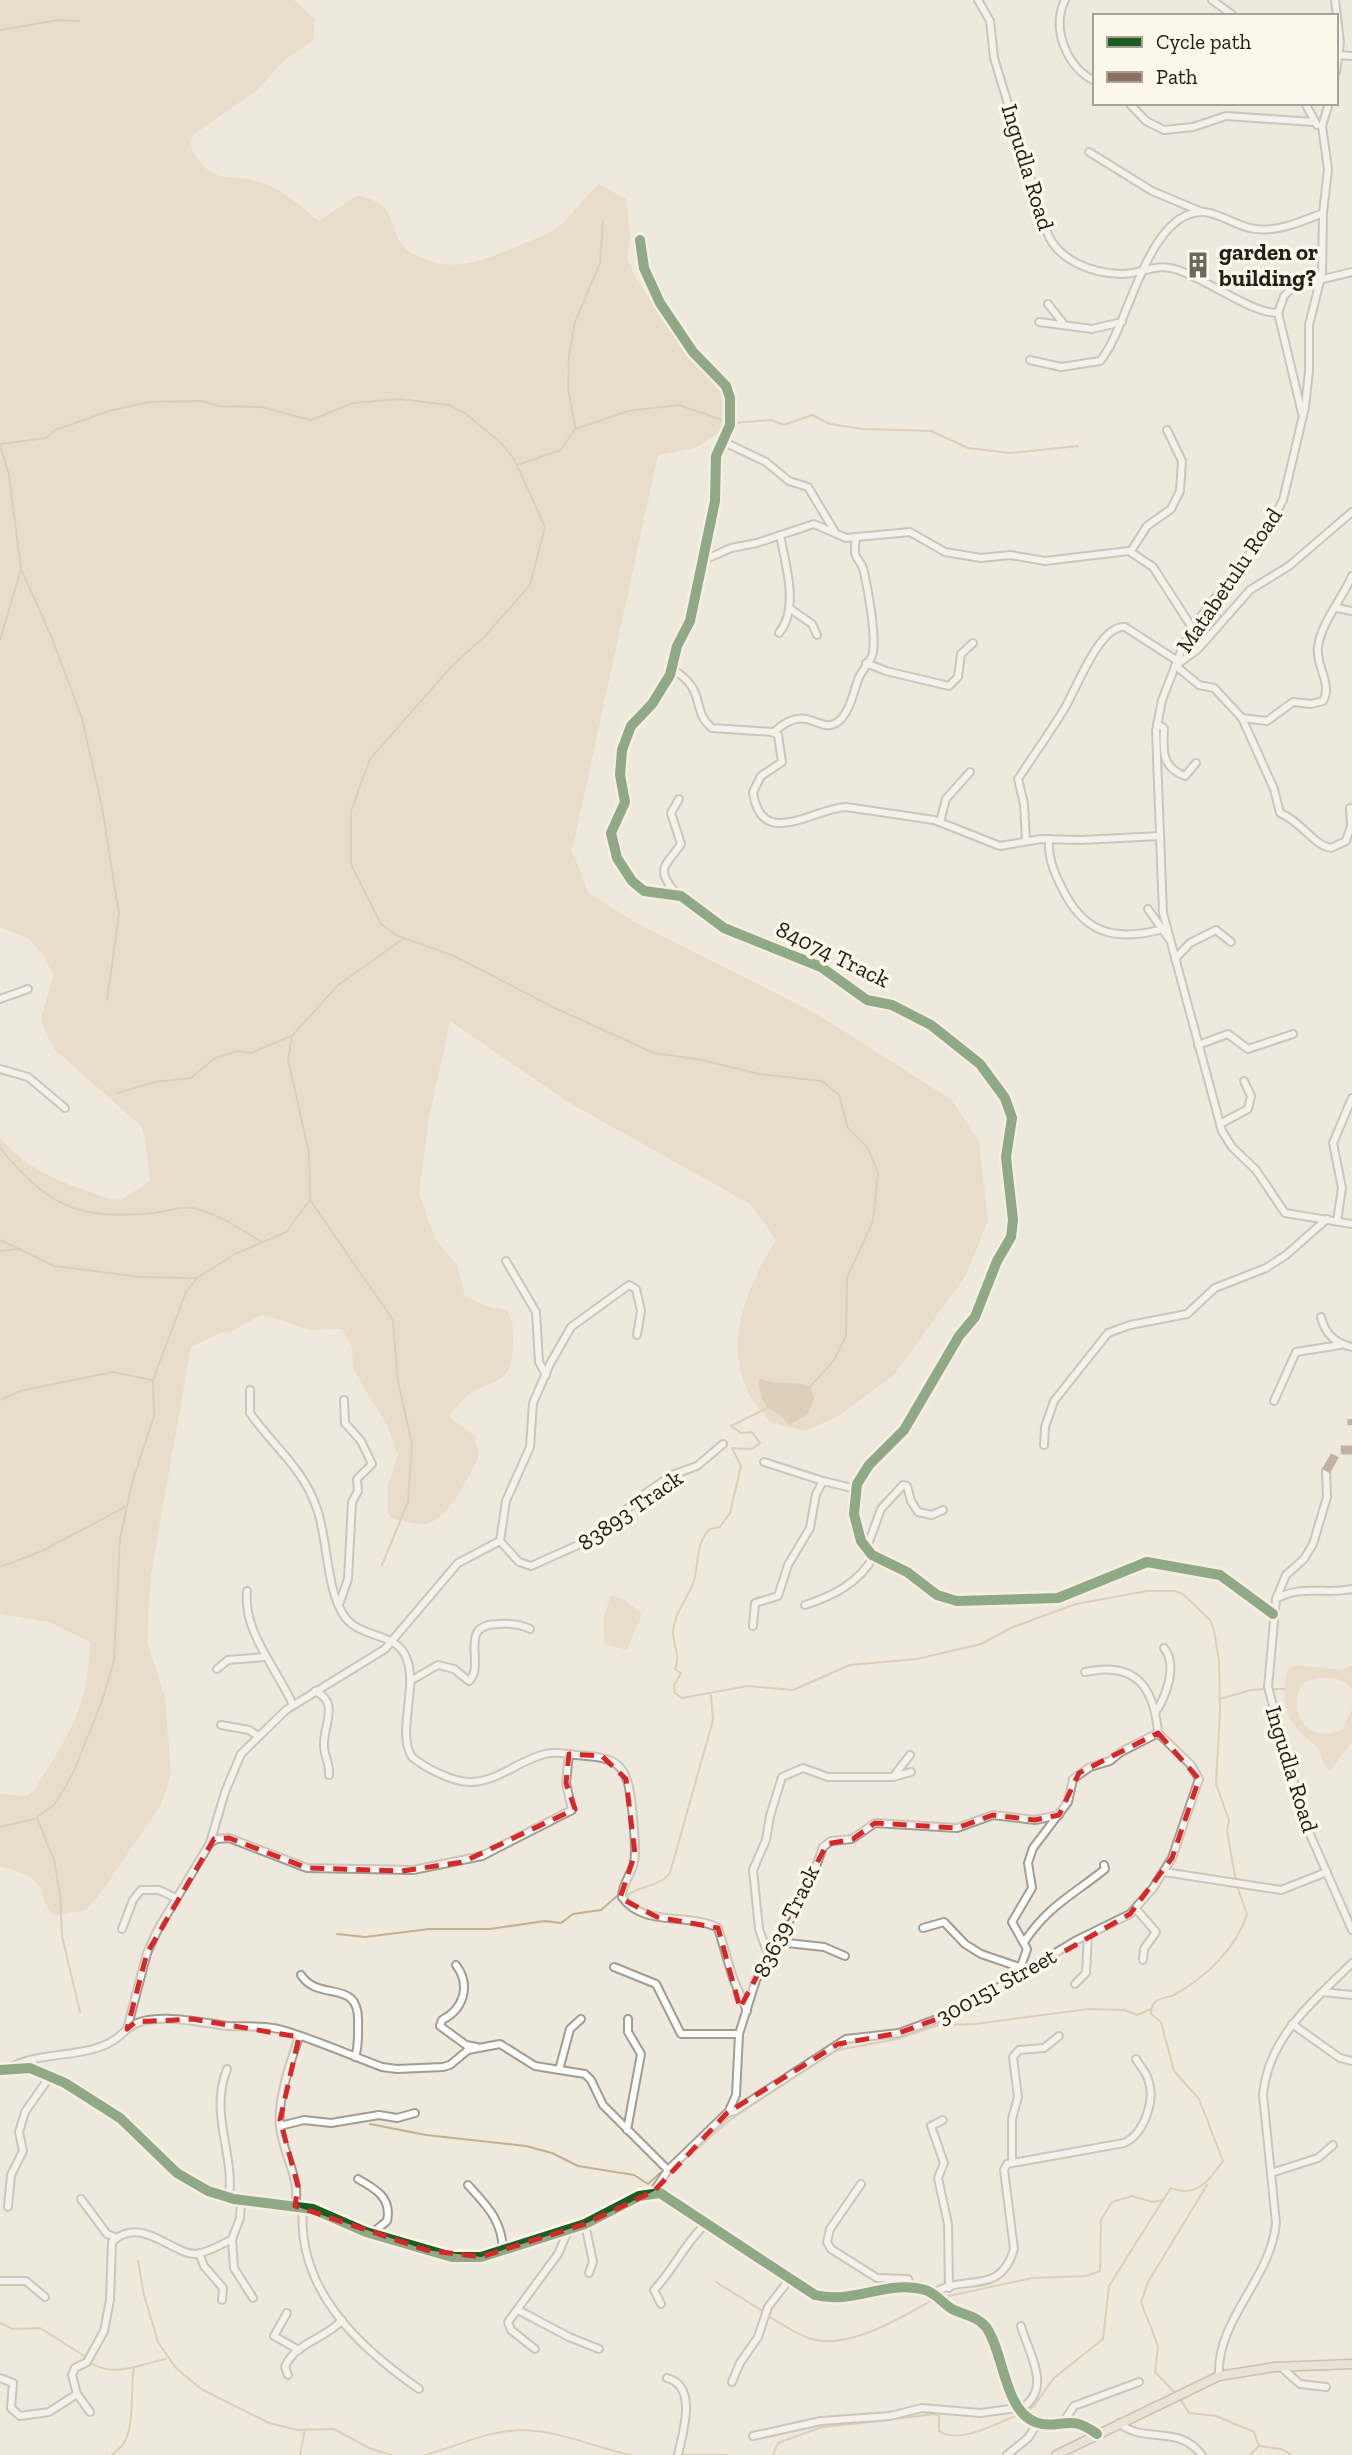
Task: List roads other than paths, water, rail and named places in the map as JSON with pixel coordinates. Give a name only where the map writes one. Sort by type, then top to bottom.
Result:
[{"type":"main road","points":[[1056,2455],[1219,2376],[1280,2367],[1352,2364]]},
{"type":"street","name":"Ingudla Road","points":[[978,0],[990,21],[994,58],[1055,248],[1069,260],[1120,274],[1144,269],[1178,270],[1218,287],[1248,305],[1278,313]]},
{"type":"street","points":[[1065,0],[1060,35],[1062,44],[1085,77],[1093,80]]},
{"type":"street","points":[[1212,0],[1231,14]]},
{"type":"street","points":[[1338,55],[1352,56]]},
{"type":"street","points":[[1131,105],[1146,121],[1164,130],[1193,127],[1226,116],[1314,122],[1322,126]]},
{"type":"street","points":[[1306,105],[1314,122]]},
{"type":"street","name":"Matabetulu Road","points":[[1328,105],[1322,126],[1328,169],[1323,214],[1321,281],[1309,325],[1309,371],[1303,418],[1279,511],[1194,629],[1175,664],[1157,724],[1160,888],[1169,940],[1198,1045],[1220,1124],[1232,1147],[1256,1170],[1280,1209],[1296,1217],[1352,1224]]},
{"type":"street","points":[[1089,152],[1152,191],[1202,212],[1261,230],[1282,227],[1323,214]]},
{"type":"street","points":[[1030,360],[1061,367],[1093,364],[1103,357],[1122,322],[1144,269],[1170,228],[1202,212]]},
{"type":"street","name":"84074 Track","points":[[640,240],[644,268],[660,303],[693,352],[726,386],[730,398],[730,425],[716,456],[715,501],[690,621],[677,646],[672,669],[657,697],[631,726],[625,738],[620,775],[625,802],[611,833],[617,858],[635,885],[644,891],[677,895],[724,928],[821,967],[867,1000],[897,1007],[931,1025],[980,1064],[1010,1109],[1012,1126],[1006,1165],[1013,1220],[1011,1237],[997,1261],[975,1317],[953,1346],[904,1430],[869,1465],[856,1489]]},
{"type":"street","points":[[1303,418],[1278,313],[1284,296],[1294,286],[1352,272]]},
{"type":"street","points":[[1048,304],[1063,323]]},
{"type":"street","points":[[1039,321],[1095,329],[1122,322]]},
{"type":"street","points":[[1131,551],[1147,526],[1171,509],[1182,485],[1182,461],[1167,430]]},
{"type":"street","points":[[724,442],[766,462],[786,480],[808,487],[836,534]]},
{"type":"street","points":[[1175,664],[1205,642],[1250,590],[1289,566],[1352,512]]},
{"type":"street","points":[[704,560],[731,548],[814,524],[836,534],[856,537],[904,531],[945,552],[981,558],[1010,555],[1045,561],[1131,551],[1153,567],[1194,629]]},
{"type":"street","points":[[779,633],[787,622],[789,608],[788,580],[780,535]]},
{"type":"street","points":[[672,669],[692,682],[704,719],[712,728],[774,732],[794,718],[805,718],[824,725],[834,724],[848,709],[873,652],[872,626],[863,569],[854,555],[856,537]]},
{"type":"street","points":[[1242,718],[1267,721],[1293,702],[1311,704],[1323,701],[1326,691],[1317,649],[1324,628],[1352,576]]},
{"type":"street","points":[[789,608],[812,624],[817,635]]},
{"type":"street","points":[[1337,608],[1352,611]]},
{"type":"street","points":[[1026,840],[1024,804],[1018,779],[1062,713],[1088,660],[1116,627],[1125,627],[1199,685],[1214,688],[1242,718],[1274,789],[1280,813],[1306,829],[1319,844],[1331,848],[1346,841],[1351,826],[1350,808]]},
{"type":"street","points":[[866,663],[886,671],[949,686],[958,677],[961,654],[974,643]]},
{"type":"street","points":[[1157,724],[1164,729],[1162,752],[1172,770],[1185,776],[1196,763]]},
{"type":"street","points":[[774,732],[779,737],[782,762],[761,776],[752,792],[758,811],[768,820],[791,824],[833,807],[846,807],[940,822],[995,845],[1026,840],[1160,836]]},
{"type":"street","points":[[940,822],[946,799],[970,772]]},
{"type":"street","points":[[677,895],[665,880],[664,868],[667,860],[681,844],[671,813],[679,799]]},
{"type":"street","points":[[1049,839],[1048,852],[1054,872],[1082,921],[1111,932],[1139,934],[1159,930]]},
{"type":"street","points":[[1148,909],[1159,930],[1169,940]]},
{"type":"street","points":[[1175,960],[1190,943],[1216,930],[1231,942]]},
{"type":"street","points":[[0,999],[28,989]]},
{"type":"street","points":[[1198,1045],[1228,1034],[1243,1047],[1251,1049],[1293,1034]]},
{"type":"street","points":[[0,1069],[28,1077],[65,1108]]},
{"type":"street","points":[[1220,1124],[1248,1109],[1251,1096],[1244,1081]]},
{"type":"street","points":[[1337,1221],[1342,1188],[1333,1143],[1352,1098]]},
{"type":"street","points":[[1044,1444],[1045,1427],[1054,1401],[1108,1333],[1130,1325],[1187,1314],[1215,1288],[1266,1268],[1286,1255],[1327,1219]]},
{"type":"street","points":[[506,1261],[536,1311],[538,1362],[546,1375]]},
{"type":"street","points":[[127,2029],[147,1953],[176,1898],[210,1843],[233,1768],[258,1736],[293,1705],[371,1660],[391,1642],[458,1563],[500,1541],[506,1500],[530,1447],[533,1403],[571,1327],[629,1285],[636,1289],[640,1305],[637,1335]]},
{"type":"street","points":[[1321,1317],[1326,1331],[1340,1345]]},
{"type":"street","points":[[1274,1402],[1296,1352],[1340,1345],[1352,1347]]},
{"type":"street","points":[[250,1391],[250,1413],[294,1463],[313,1497],[345,1617],[356,1628],[391,1642],[407,1658],[410,1681],[409,1753],[422,1764],[471,1782],[498,1776],[545,1754],[602,1756],[620,1768],[631,1795],[635,1854],[622,1891],[624,1900],[657,1917],[702,1922],[718,1928],[733,1978],[747,2011]]},
{"type":"street","points":[[340,1602],[348,1579],[357,1479],[372,1467],[361,1441],[345,1423],[344,1400]]},
{"type":"street","name":"83893 Track","points":[[500,1541],[519,1562],[531,1566],[575,1549],[612,1526],[640,1497],[672,1475],[697,1466],[723,1444]]},
{"type":"street","points":[[764,1462],[856,1489],[854,1514],[866,1550],[906,1572],[940,1597],[974,1602],[1058,1598],[1097,1584],[1137,1564],[1173,1564],[1220,1575],[1273,1614]]},
{"type":"street","name":"Ingudla Road","points":[[1326,1471],[1327,1497],[1313,1544],[1304,1559],[1286,1576],[1276,1599],[1268,1687],[1270,1704],[1305,1823],[1332,1890],[1352,1930]]},
{"type":"street","points":[[753,1626],[755,1603],[775,1599],[780,1592],[788,1565],[810,1528],[816,1494],[823,1481]]},
{"type":"street","points":[[866,1550],[882,1507],[903,1485],[907,1486],[911,1501],[918,1512],[932,1515],[943,1510]]},
{"type":"street","points":[[805,1605],[841,1590],[859,1577],[874,1556]]},
{"type":"street","points":[[1276,1599],[1299,1589],[1336,1592],[1352,1589]]},
{"type":"street","points":[[247,1591],[246,1612],[265,1657],[289,1690],[293,1705]]},
{"type":"street","points":[[410,1681],[438,1665],[454,1669],[469,1681],[474,1672],[474,1640],[480,1629],[501,1623],[530,1629]]},
{"type":"street","points":[[1155,1713],[1167,1691],[1170,1655],[1164,1648]]},
{"type":"street","points":[[217,1669],[229,1660],[251,1656],[265,1657]]},
{"type":"street","points":[[923,1928],[944,1922],[965,1944],[1018,1971],[1026,1953],[1024,1942],[1013,1922],[1032,1885],[1029,1859],[1041,1837],[1068,1802],[1072,1782],[1079,1773],[1100,1762],[1110,1761],[1158,1732],[1155,1713],[1144,1686],[1125,1671],[1112,1667],[1086,1672]]},
{"type":"street","points":[[314,1691],[323,1696],[331,1715],[324,1746],[330,1763],[329,1775]]},
{"type":"street","points":[[221,1725],[249,1730],[258,1736]]},
{"type":"street","name":"300151 Street","points":[[654,2192],[668,2170],[727,2113],[736,2111],[846,2039],[899,2033],[940,2019],[986,1996],[1018,1971],[1136,1909],[1164,1872],[1178,1845],[1199,1779],[1191,1765],[1158,1732]]},
{"type":"street","points":[[210,1843],[229,1838],[307,1868],[402,1871],[463,1862],[482,1856],[572,1810],[566,1783],[569,1754]]},
{"type":"street","points":[[892,1777],[910,1755]]},
{"type":"street","points":[[769,1957],[759,1929],[754,1870],[766,1840],[782,1777],[803,1768],[828,1777],[892,1777],[911,1772]]},
{"type":"street","name":"83639 Track","points":[[727,2113],[736,2095],[739,2034],[756,1980],[809,1886],[821,1850],[831,1841],[852,1839],[875,1823],[945,1829],[963,1827],[993,1815],[1035,1820],[1059,1815]]},
{"type":"street","points":[[1024,1942],[1048,1910],[1078,1892],[1105,1869],[1104,1865]]},
{"type":"street","points":[[1164,1872],[1284,1890],[1327,1872]]},
{"type":"street","points":[[122,1929],[132,1900],[141,1890],[159,1890],[176,1898]]},
{"type":"street","points":[[1136,1909],[1156,1931],[1144,1949],[1143,1960]]},
{"type":"street","points":[[1075,1983],[1086,1973],[1088,1935]]},
{"type":"street","points":[[778,1942],[824,1947],[845,1956]]},
{"type":"street","points":[[1219,2376],[1221,2345],[1269,2259],[1274,2240],[1276,2223],[1263,2095],[1265,2075],[1272,2053],[1292,2024],[1352,1962]]},
{"type":"street","points":[[456,1965],[465,1978],[465,1991],[453,2015],[442,2020],[440,2026],[466,2045],[478,2047]]},
{"type":"street","points":[[614,1967],[656,1984],[681,2034],[739,2034]]},
{"type":"street","points":[[301,1975],[312,1986],[341,1993],[355,2001],[359,2011],[355,2057]]},
{"type":"street","points":[[1322,1992],[1352,1995]]},
{"type":"street","points":[[0,2070],[29,2059],[102,2047],[139,2021],[184,2018],[228,2026],[258,2026],[285,2031],[355,2057],[397,2069],[443,2067],[452,2064],[465,2052],[500,2044],[535,2066],[584,2074],[591,2080],[603,2105],[668,2170]]},
{"type":"street","points":[[559,2070],[570,2029],[581,2019]]},
{"type":"street","points":[[626,2130],[641,2054],[628,2032],[628,2019]]},
{"type":"street","points":[[1292,2024],[1340,2058],[1352,2061]]},
{"type":"street","points":[[1012,2162],[1012,2119],[1018,2097],[1013,2057],[1019,2050],[1044,2048],[1059,2036]]},
{"type":"street","points":[[295,2206],[298,2186],[280,2126],[285,2090],[299,2037]]},
{"type":"street","points":[[933,2294],[949,2288],[993,2280],[1001,2274],[1012,2256],[1011,2205],[1004,2170],[1012,2162],[1063,2155],[1134,2138],[1151,2095],[1149,2080],[1136,2059]]},
{"type":"street","points":[[11,2067],[30,2068],[51,2075],[120,2118],[177,2173],[208,2191],[229,2198],[323,2211],[371,2234],[463,2259],[503,2250],[585,2224],[639,2196],[654,2192],[666,2195],[789,2280],[816,2295],[831,2298],[912,2288],[933,2294],[949,2307],[978,2319],[986,2327],[1018,2409],[1038,2423],[1081,2423],[1097,2434]]},
{"type":"street","points":[[227,2069],[221,2087],[220,2115],[229,2198]]},
{"type":"street","points":[[8,2207],[11,2175],[23,2151],[19,2132],[25,2112],[51,2075]]},
{"type":"street","points":[[280,2126],[304,2120],[331,2123],[379,2115],[397,2118],[415,2113]]},
{"type":"street","points":[[943,2120],[931,2126],[944,2163],[938,2178],[948,2224],[949,2288]]},
{"type":"street","points":[[1271,2173],[1322,2157],[1333,2144]]},
{"type":"street","points":[[358,2179],[380,2193],[387,2203],[387,2221],[371,2234]]},
{"type":"street","points":[[861,2184],[830,2230],[827,2242],[831,2249],[872,2275],[908,2279],[912,2288]]},
{"type":"street","points":[[468,2185],[493,2213],[500,2227],[503,2250]]},
{"type":"street","points":[[81,2199],[107,2234],[117,2238],[154,2235],[187,2253],[199,2253],[232,2239]]},
{"type":"street","points":[[241,2200],[240,2218],[232,2239],[234,2268],[253,2298]]},
{"type":"street","points":[[303,2207],[302,2224],[307,2260],[323,2298],[386,2366],[419,2389]]},
{"type":"street","points":[[661,2304],[654,2290],[676,2264],[687,2243],[708,2222]]},
{"type":"street","points":[[585,2224],[593,2262],[589,2273]]},
{"type":"street","points":[[535,2349],[508,2326],[558,2254],[569,2229]]},
{"type":"street","points":[[90,2412],[72,2379],[74,2370],[87,2362],[104,2331],[110,2300],[112,2246],[117,2238]]},
{"type":"street","points":[[199,2253],[204,2266],[222,2288],[222,2300]]},
{"type":"street","points":[[732,2382],[740,2363],[758,2337],[768,2307],[789,2280]]},
{"type":"street","points":[[0,2281],[26,2281],[45,2297]]},
{"type":"street","points":[[518,2310],[600,2350]]},
{"type":"street","points":[[287,2314],[274,2336],[299,2350]]},
{"type":"street","points":[[288,2375],[286,2364],[299,2350],[331,2332],[342,2320]]},
{"type":"street","points":[[752,2436],[821,2421],[890,2416],[922,2408],[980,2413],[1018,2409],[1033,2400],[1039,2385],[1021,2326]]},
{"type":"street","points":[[1280,2367],[1300,2385],[1326,2387]]},
{"type":"street","points":[[0,2378],[13,2383],[11,2409],[20,2416],[49,2412],[78,2394]]},
{"type":"street","points":[[667,2378],[678,2382],[685,2390],[685,2415],[678,2455]]},
{"type":"street","points":[[1064,2421],[1074,2406],[1139,2382]]},
{"type":"street","points":[[1007,2455],[1028,2438],[1038,2423]]},
{"type":"street","points":[[1119,2423],[1132,2432],[1178,2437],[1190,2443],[1202,2455]]},
{"type":"waterway","points":[[0,30],[58,20],[79,21]]},
{"type":"waterway","points":[[575,427],[568,389],[569,356],[575,322],[600,263],[603,221]]},
{"type":"waterway","points":[[0,444],[46,438],[55,430],[109,411],[148,402],[203,401],[219,406],[261,407],[311,420],[353,403],[400,399],[449,405],[465,413],[502,444],[514,459],[545,527],[530,585],[485,636],[452,666],[370,759],[351,811],[351,865],[381,924],[396,935],[454,956],[557,1009],[654,1053],[697,1059],[760,1074],[822,1081],[839,1095],[848,1128],[868,1148],[878,1173],[873,1221],[847,1278],[846,1336],[834,1360],[809,1388]]},
{"type":"waterway","points":[[517,465],[561,450],[575,429],[628,411],[679,405],[728,422]]},
{"type":"waterway","points":[[734,423],[771,420],[784,425],[812,415],[830,424],[863,429],[931,431],[968,448],[1010,453],[1078,446]]},
{"type":"waterway","points":[[0,445],[9,475],[21,569],[0,640]]},
{"type":"waterway","points":[[21,569],[52,638],[82,718],[102,807],[119,914],[107,1000]]},
{"type":"waterway","points":[[0,1827],[34,1819],[55,1804],[73,1773],[102,1701],[114,1661],[120,1539],[132,1483],[154,1416],[153,1380],[186,1292],[197,1278],[235,1254],[286,1232],[310,1200],[309,1153],[288,1060],[292,1036],[338,985],[403,939]]},
{"type":"waterway","points":[[117,1093],[155,1082],[191,1078],[215,1058],[237,1051],[251,1053],[291,1036]]},
{"type":"waterway","points":[[0,1148],[34,1184],[66,1205],[84,1211],[127,1215],[191,1208],[222,1219],[260,1241]]},
{"type":"waterway","points":[[310,1200],[393,1320],[398,1382],[412,1443],[408,1502],[382,1565]]},
{"type":"waterway","points":[[0,1240],[54,1266],[141,1277],[196,1278]]},
{"type":"waterway","points":[[0,1251],[20,1249]]},
{"type":"waterway","points":[[0,1400],[20,1391],[113,1372],[152,1380]]},
{"type":"waterway","points":[[767,1408],[731,1426],[741,1433],[752,1432],[760,1443],[752,1449],[732,1448],[741,1466],[730,1513],[720,1527],[710,1529],[705,1535],[699,1549],[694,1579],[674,1626],[677,1659],[675,1669],[681,1673],[674,1685],[675,1693],[682,1698],[748,1686],[793,1690],[850,1665],[917,1659],[981,1644],[1013,1627],[1076,1604],[1147,1591],[1175,1591],[1183,1594],[1210,1620],[1214,1630],[1219,1661],[1220,1710],[1216,1784],[1229,1820],[1227,1831],[1236,1881]]},
{"type":"waterway","points":[[0,1567],[42,1551],[125,1507]]},
{"type":"waterway","points":[[1219,1699],[1265,1689]]},
{"type":"waterway","points":[[1272,1689],[1284,1689]]},
{"type":"waterway","points":[[626,1896],[655,1884],[670,1873],[713,1720],[711,1695]]},
{"type":"waterway","points":[[37,1818],[54,1860],[60,1894],[62,1936],[80,2012]]},
{"type":"waterway","points":[[944,2297],[1032,2278],[1086,2276],[1100,2271],[1101,2220],[1112,2202],[1132,2196],[1153,2202],[1163,2200],[1171,2188],[1180,2191],[1195,2189],[1207,2181],[1223,2161],[1199,2099],[1174,2071],[1161,2022],[1151,2012],[1156,2001],[1174,1995],[1208,1971],[1236,1939],[1247,1914],[1237,1886]]},
{"type":"waterway","points":[[337,1934],[365,1937],[429,1929],[490,1929],[545,1921],[561,1923],[573,1914],[601,1910],[617,1896]]},
{"type":"waterway","points":[[826,2055],[838,2050],[897,2039],[939,2025],[975,2024],[1089,2009],[1124,2010],[1137,2015],[1151,2009]]},
{"type":"waterway","points":[[674,2169],[730,2120],[786,2081]]},
{"type":"waterway","points":[[370,2124],[426,2135],[526,2146],[552,2153],[578,2166],[634,2175],[648,2184],[660,2173]]},
{"type":"waterway","points":[[1176,2394],[1155,2372],[1158,2346],[1141,2302],[1148,2282],[1207,2185]]},
{"type":"waterway","points":[[1025,2412],[1034,2406],[1054,2378],[1103,2339],[1109,2286],[1163,2200]]},
{"type":"waterway","points":[[138,2261],[144,2295],[158,2342],[176,2368],[201,2389],[269,2423],[298,2430],[334,2429],[369,2448],[391,2455]]},
{"type":"waterway","points":[[716,2282],[761,2310]]},
{"type":"waterway","points":[[768,2316],[812,2339],[842,2340],[875,2330],[934,2299]]},
{"type":"waterway","points":[[0,2323],[13,2329],[40,2328],[86,2357]]},
{"type":"waterway","points":[[91,2363],[118,2370],[166,2359]]},
{"type":"waterway","points":[[112,2455],[123,2445],[130,2426],[134,2367]]},
{"type":"waterway","points":[[1180,2398],[1189,2413],[1216,2416],[1254,2432],[1259,2446],[1282,2449],[1291,2455]]},
{"type":"waterway","points":[[885,2420],[934,2414],[939,2416],[939,2431],[957,2436],[978,2431],[1018,2415]]},
{"type":"waterway","points":[[773,2455],[778,2443],[822,2427],[881,2421]]},
{"type":"waterway","points":[[300,2455],[305,2429]]},
{"type":"waterway","points":[[425,2455],[487,2435],[524,2430],[555,2434],[631,2455]]},
{"type":"waterway","points":[[1250,2455],[1259,2446]]},
{"type":"waterway","points":[[681,2455],[727,2455]]},
{"type":"place","name":"garden or building?","points":[[1198,265]]}]
